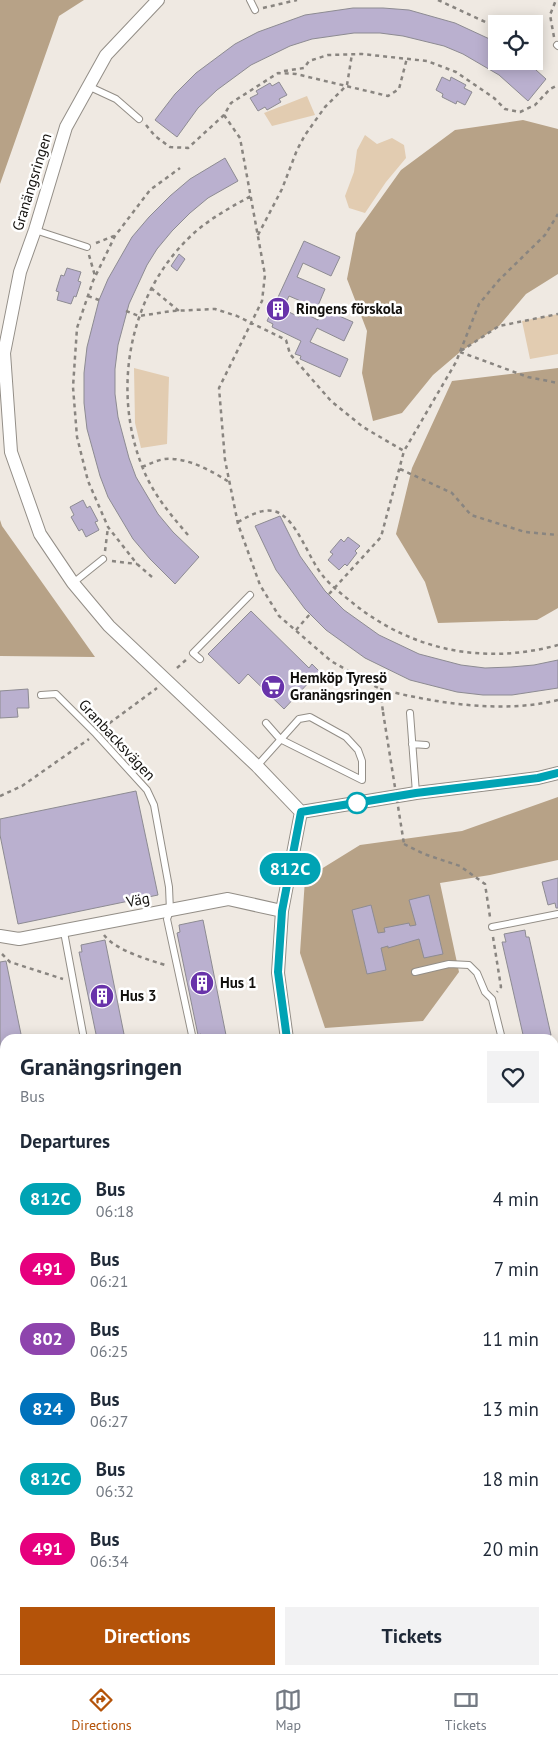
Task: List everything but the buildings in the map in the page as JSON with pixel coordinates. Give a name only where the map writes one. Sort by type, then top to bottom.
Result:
[{"type":"street","name":"Granängsringen","points":[[158,0],[106,55],[66,127],[35,230],[20,272],[4,353],[11,452],[40,534],[72,583],[109,626],[257,766],[301,812]]},
{"type":"street","points":[[286,1034],[278,972],[282,911],[301,812],[416,793],[538,778],[558,773]]},
{"type":"street","name":"Väg","points":[[0,936],[19,939],[64,932],[228,899],[282,911]]},
{"type":"lane","points":[[250,0],[255,10]]},
{"type":"lane","points":[[88,86],[116,99],[139,119]]},
{"type":"lane","points":[[35,230],[86,247]]},
{"type":"lane","points":[[72,583],[103,560]]},
{"type":"lane","points":[[200,659],[193,653],[250,595]]},
{"type":"lane","name":"Granbacksvägen","points":[[41,695],[56,694],[96,734],[147,790],[154,804],[169,887],[170,911],[167,919],[192,1034]]},
{"type":"lane","points":[[410,713],[416,793]]},
{"type":"lane","points":[[257,766],[280,738],[298,719],[310,717],[346,737],[358,750],[362,761],[362,780],[280,738],[266,723]]},
{"type":"lane","points":[[412,744],[426,745]]},
{"type":"lane","points":[[492,927],[558,914]]},
{"type":"lane","points":[[64,932],[83,1034]]},
{"type":"lane","points":[[415,972],[449,964],[469,966],[476,973],[492,999],[501,1034]]},
{"type":"path","points":[[255,10],[297,0]]},
{"type":"path","points":[[438,0],[488,23]]},
{"type":"path","points":[[556,0],[550,15],[557,46]]},
{"type":"path","points":[[258,235],[276,203],[305,135],[325,107],[347,85],[352,54]]},
{"type":"path","points":[[139,119],[170,148],[188,148],[224,115],[231,103],[278,72],[304,68],[309,61],[328,55],[352,54],[427,61],[456,72],[494,98],[505,109],[520,112],[535,105],[550,89],[558,85]]},
{"type":"path","points":[[278,72],[347,85],[388,96],[399,89],[407,58]]},
{"type":"path","points":[[224,115],[240,138],[265,275],[262,301],[219,388],[225,460],[229,482],[238,522],[260,585],[279,616],[331,661],[380,689],[411,697],[492,707],[558,700]]},
{"type":"path","points":[[152,577],[137,564],[108,527],[88,481],[77,436],[73,387],[77,328],[93,281],[115,236],[150,190],[180,168]]},
{"type":"path","points":[[188,536],[154,492],[142,467],[131,430],[128,407],[127,377],[131,346],[139,316],[152,288],[170,259],[194,234],[221,212],[251,196]]},
{"type":"path","points":[[328,594],[381,537],[404,451],[456,362],[478,304],[499,280],[545,235],[558,214]]},
{"type":"path","points":[[152,288],[179,310]]},
{"type":"path","points":[[88,296],[99,300]]},
{"type":"path","points":[[126,311],[139,316],[179,310],[215,309],[237,316],[286,340],[290,354],[331,402],[363,427],[404,451]]},
{"type":"path","points":[[460,352],[498,326],[558,314]]},
{"type":"path","points":[[460,352],[528,377],[558,383]]},
{"type":"path","points":[[142,467],[158,460],[168,459],[201,467],[229,482]]},
{"type":"path","points":[[400,469],[452,493],[471,515],[525,532],[558,535]]},
{"type":"path","points":[[238,522],[254,513],[264,511],[276,512],[282,515],[293,526],[313,563],[334,588],[374,620],[426,644],[483,654],[503,654],[558,645]]},
{"type":"path","points":[[108,527],[103,560],[137,564]]},
{"type":"path","points":[[296,630],[310,614]]},
{"type":"path","points":[[0,796],[22,786],[96,734],[157,687]]},
{"type":"path","points":[[380,689],[404,844],[424,854],[460,866],[485,884],[501,987],[492,999]]},
{"type":"path","points":[[102,932],[110,942],[146,958],[169,966],[177,966]]},
{"type":"path","points":[[2,954],[10,962],[74,982]]},
{"type":"shaded area","points":[[0,0],[84,0],[59,16],[0,184]]},
{"type":"shaded area","points":[[307,96],[315,115],[272,126],[264,113]]},
{"type":"shaded area","points":[[523,120],[558,129],[558,274],[526,294],[499,326],[460,352],[433,375],[402,413],[373,421],[362,373],[367,331],[347,279],[356,233],[401,170],[455,130]]},
{"type":"shaded area","points":[[365,135],[377,144],[392,138],[404,145],[406,158],[386,182],[365,213],[349,208],[345,196],[354,172],[357,150]]},
{"type":"shaded area","points":[[558,314],[558,354],[530,359],[522,321]]},
{"type":"shaded area","points":[[134,368],[169,377],[167,444],[141,448],[135,423]]},
{"type":"shaded area","points":[[558,368],[558,608],[537,620],[438,623],[425,582],[396,534],[412,468],[452,381]]},
{"type":"shaded area","points":[[0,520],[2,526],[95,657],[0,656]]},
{"type":"shaded area","points":[[558,797],[558,860],[490,875],[440,883],[459,972],[423,1021],[325,1028],[300,953],[305,879],[360,845],[462,831]]},
{"type":"bus line","name":"812C","points":[[286,1034],[278,972],[282,911],[301,812],[416,793],[538,778],[558,773]]},
{"type":"place","name":"Ringens förskola","points":[[278,309]]},
{"type":"place","name":"Hemköp Tyresö Granängsringen","points":[[273,687]]},
{"type":"place","name":"Hus 1","points":[[202,983]]},
{"type":"place","name":"Hus 3","points":[[102,996]]}]
